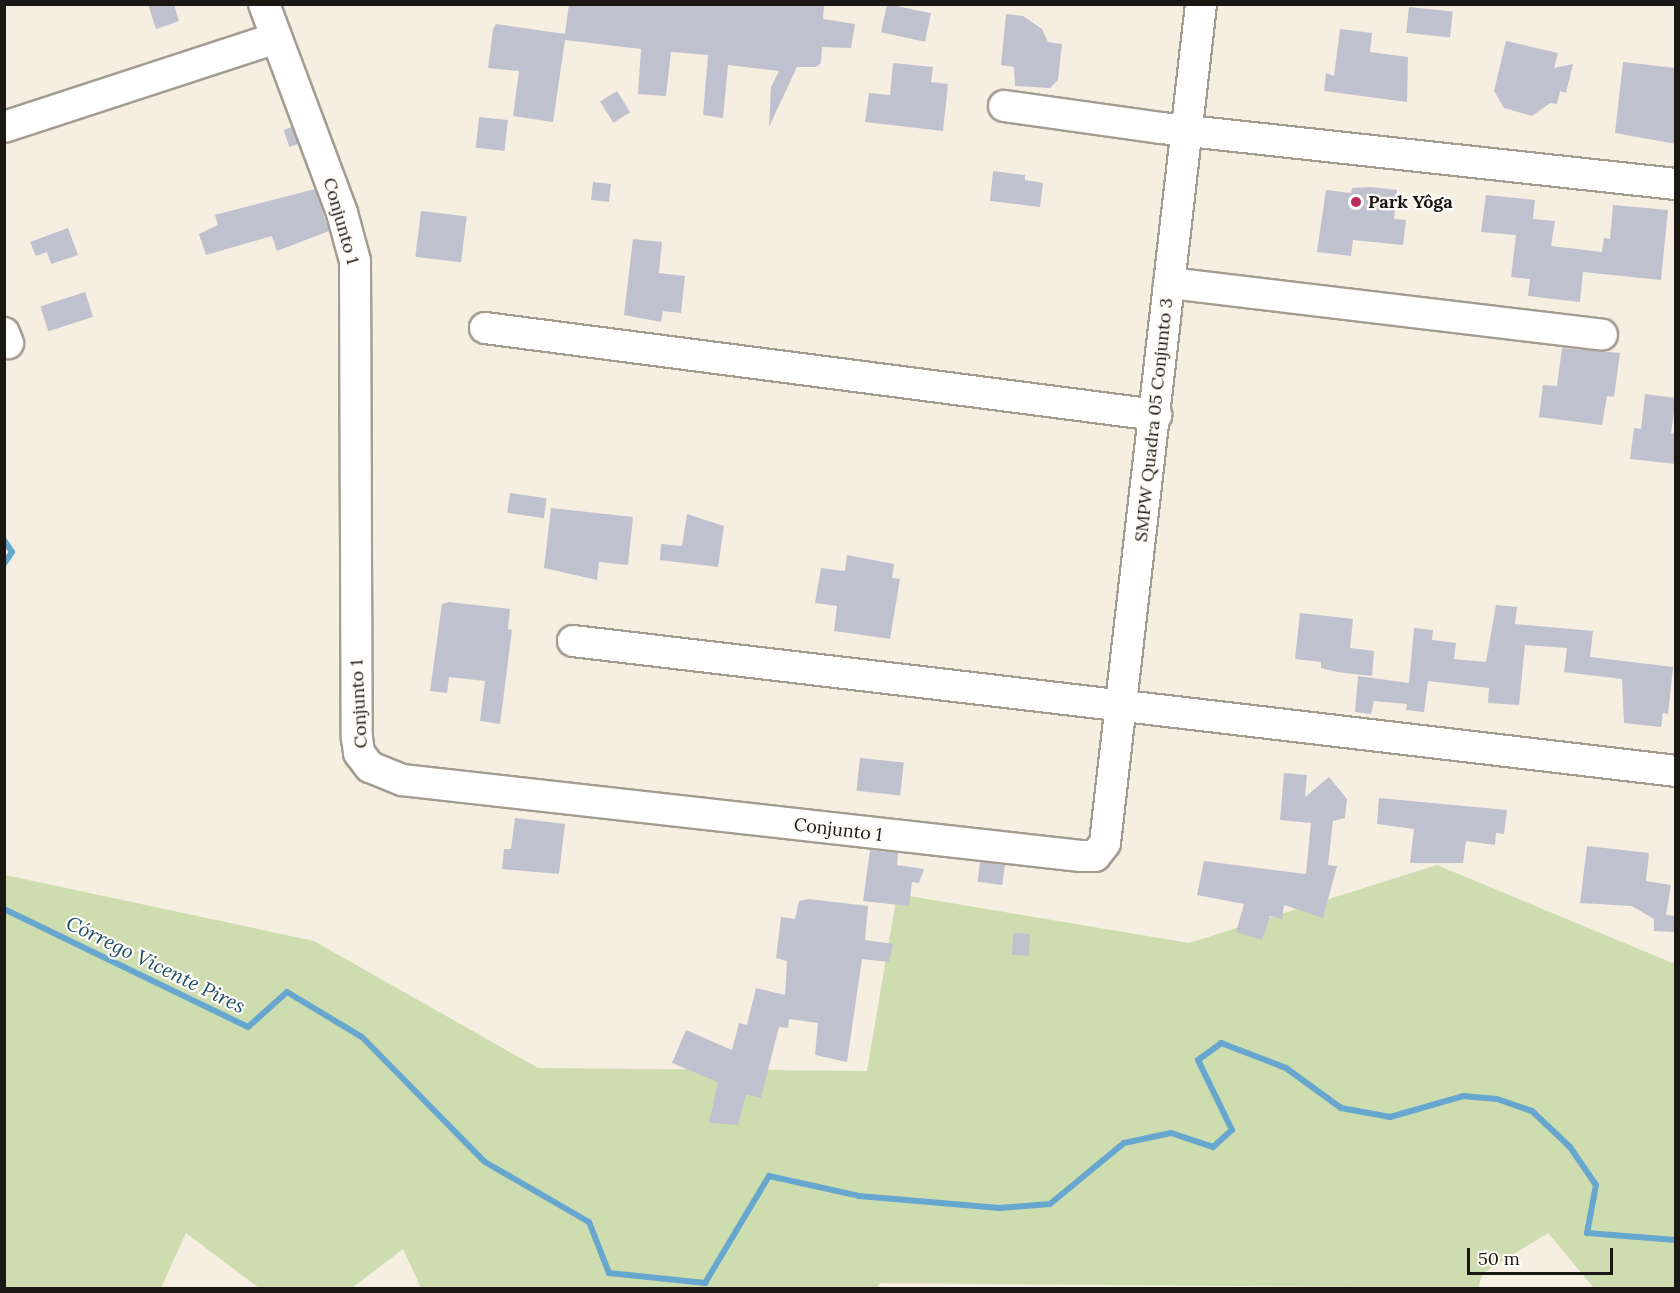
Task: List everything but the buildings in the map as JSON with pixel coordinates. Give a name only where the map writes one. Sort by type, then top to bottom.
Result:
[{"type":"street","name":"Conjunto 1","points":[[264,4],[342,213],[355,261],[357,738],[359,753],[370,767],[402,780],[1081,856],[1099,853],[1106,835]]},
{"type":"street","name":"SMPW Quadra 05 Conjunto 3","points":[[1106,835],[1119,705],[1156,415],[1201,4]]},
{"type":"street","points":[[4,127],[276,38]]},
{"type":"street","points":[[1004,106],[1676,184]]},
{"type":"street","points":[[1169,283],[1602,335]]},
{"type":"street","points":[[485,328],[1156,415]]},
{"type":"street","points":[[573,641],[1676,771]]},
{"type":"green space","points":[[1437,865],[1675,964],[1675,1288],[1594,1288],[1548,1233],[1483,1273],[1478,1288],[880,1283],[877,1288],[421,1288],[403,1249],[352,1288],[259,1288],[186,1233],[161,1288],[5,1288],[5,875],[314,941],[538,1068],[867,1071],[897,894],[1189,943]]},
{"type":"waterway","points":[[4,540],[12,552],[4,564]]},
{"type":"waterway","name":"Córrego Vicente Pires","points":[[4,909],[248,1027],[287,992],[362,1037],[485,1162],[589,1222],[609,1273],[705,1283],[769,1176],[859,1196],[999,1208],[1050,1204],[1124,1143],[1171,1133],[1213,1147],[1232,1130],[1198,1060],[1221,1043],[1286,1068],[1341,1108],[1390,1117],[1463,1096],[1497,1099],[1532,1111],[1570,1147],[1596,1185],[1587,1233],[1676,1240]]},
{"type":"place","name":"Park Yôga","points":[[1356,202]]}]
